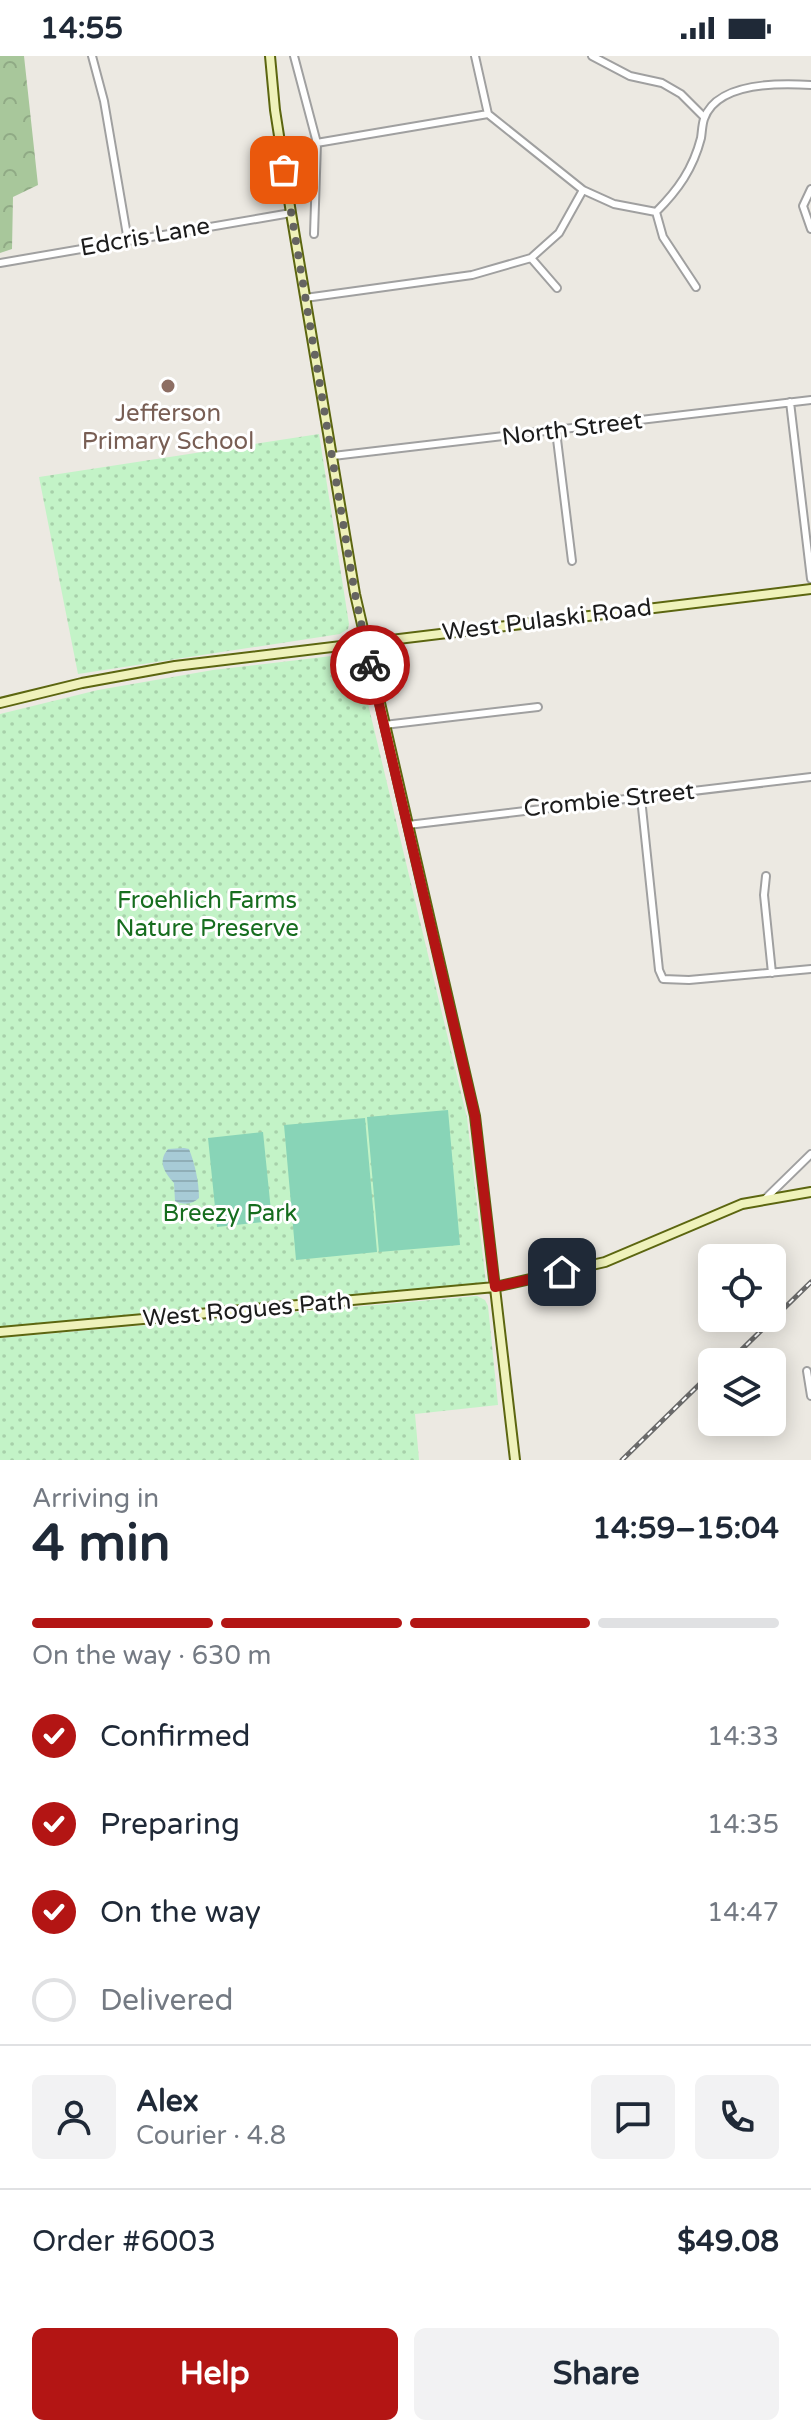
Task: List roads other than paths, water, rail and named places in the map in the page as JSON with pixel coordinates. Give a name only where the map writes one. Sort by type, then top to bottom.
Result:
[{"type":"main road","points":[[270,56],[291,213],[365,641],[475,1116],[515,1460]]},
{"type":"main road","name":"West Pulaski Road","points":[[0,703],[82,683],[175,666],[811,589]]},
{"type":"main road","name":"West Rogues Path","points":[[0,1332],[495,1287],[605,1262],[723,1211],[811,1192]]},
{"type":"street","points":[[92,56],[104,101],[128,241]]},
{"type":"street","points":[[294,56],[317,143],[314,234]]},
{"type":"street","points":[[475,56],[488,114],[583,190],[614,204],[656,212]]},
{"type":"street","points":[[592,56],[630,76],[671,88],[704,117]]},
{"type":"street","points":[[656,212],[688,174],[701,138],[704,117],[716,104],[734,92],[753,86],[773,83],[811,85]]},
{"type":"street","points":[[281,149],[488,114]]},
{"type":"street","points":[[811,189],[803,206],[811,229]]},
{"type":"street","points":[[305,298],[472,275],[531,258],[559,233],[583,190]]},
{"type":"street","points":[[656,212],[663,237],[696,287]]},
{"type":"street","name":"Edcris Lane","points":[[0,263],[291,213]]},
{"type":"street","points":[[531,258],[557,288]]},
{"type":"street","name":"North Street","points":[[333,456],[811,400]]},
{"type":"street","points":[[790,402],[811,579]]},
{"type":"street","points":[[556,431],[572,561]]},
{"type":"street","points":[[384,725],[538,707]]},
{"type":"street","name":"Crombie Street","points":[[408,825],[811,777]]},
{"type":"street","points":[[641,798],[659,970],[663,979],[673,981],[811,969]]},
{"type":"street","points":[[766,876],[764,895],[772,973]]},
{"type":"street","points":[[765,1200],[811,1154]]},
{"type":"street","points":[[807,1371],[811,1396]]},
{"type":"water","points":[[168,1149],[189,1149],[199,1192],[199,1198],[187,1204],[175,1201],[174,1183],[163,1163]]},
{"type":"railway","points":[[743,1348],[811,1282]]},
{"type":"railway","points":[[622,1460],[698,1386]]},
{"type":"place","name":"Jefferson Primary School","points":[[168,386]]},
{"type":"park label","name":"Froehlich Farms Nature Preserve","points":[[207,914]]},
{"type":"park label","name":"Breezy Park","points":[[230,1213]]}]
